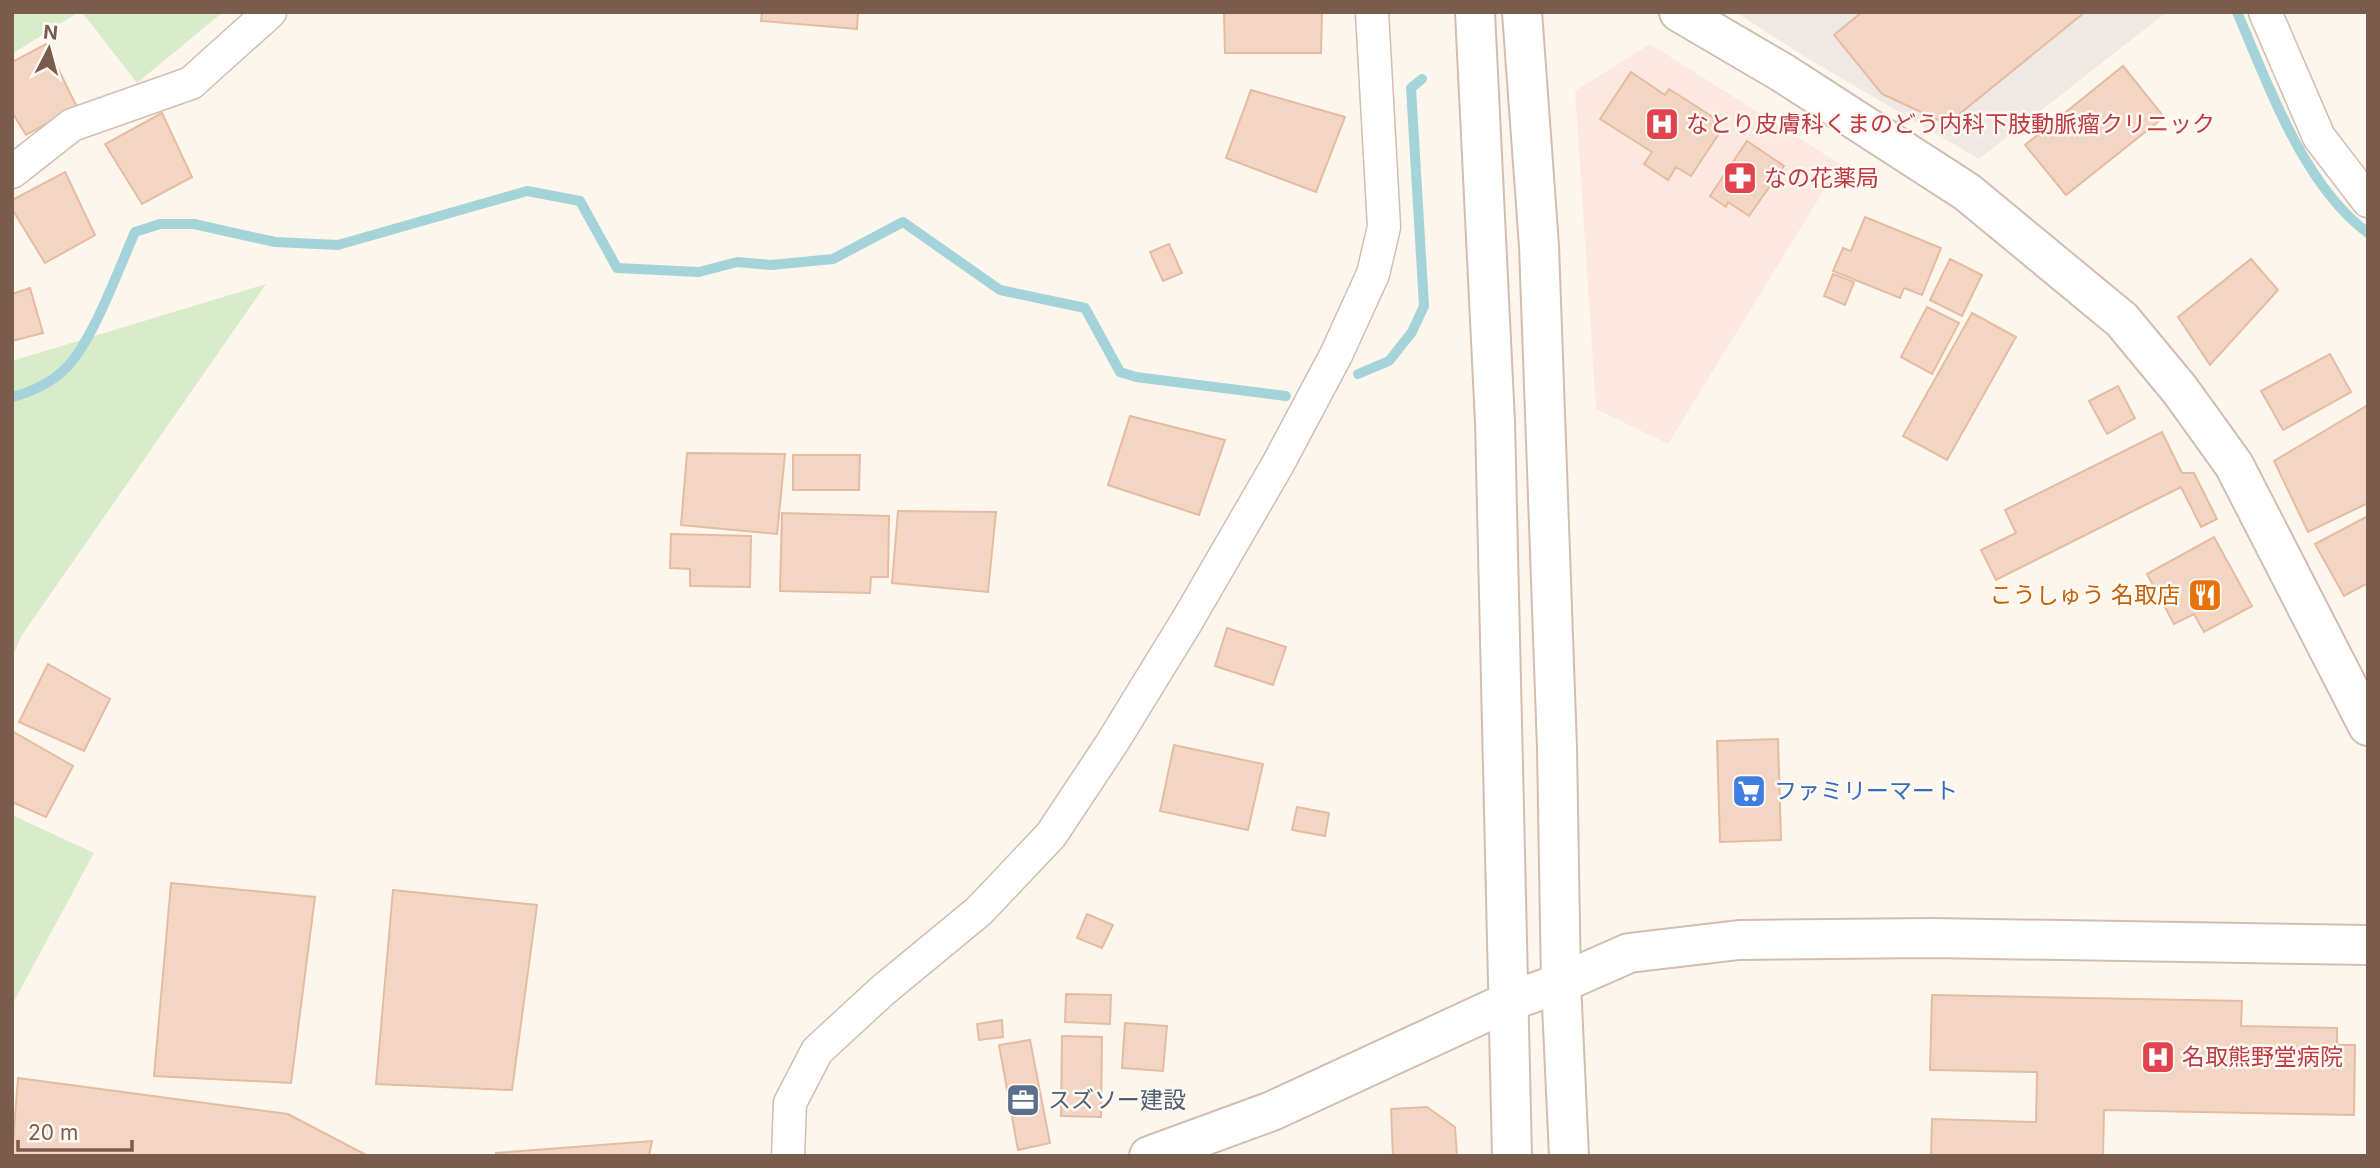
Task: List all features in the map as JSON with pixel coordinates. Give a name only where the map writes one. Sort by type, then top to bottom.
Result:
[{"type":"street","points":[[12,172],[72,125],[191,83],[270,12]]},
{"type":"street","points":[[788,1156],[790,1103],[817,1051],[882,991],[979,911],[1051,835],[1112,743],[1187,621],[1336,355],[1373,274],[1384,227],[1372,12]]},
{"type":"street","points":[[1475,12],[1495,422],[1512,1156]]},
{"type":"street","points":[[1522,12],[1539,246],[1557,748],[1561,983],[1569,1156]]},
{"type":"street","points":[[1679,12],[1783,73],[1967,192],[2122,320],[2180,390],[2234,465],[2368,726]]},
{"type":"street","points":[[2265,12],[2319,138],[2368,201]]},
{"type":"street","points":[[1149,1156],[1272,1111],[1510,1001],[1561,983],[1629,953],[1739,940],[1931,938],[2368,945]]},
{"type":"shaded area","points":[[1735,12],[2167,12],[1979,159],[1807,58]]},
{"type":"shaded area","points":[[1650,44],[1840,164],[1668,444],[1596,409],[1575,91]]},
{"type":"green space","points":[[12,12],[79,12],[12,54]]},
{"type":"green space","points":[[82,12],[223,12],[137,83]]},
{"type":"green space","points":[[266,284],[22,635],[12,657],[12,361]]},
{"type":"green space","points":[[12,815],[94,853],[12,1005]]},
{"type":"building","points":[[762,12],[858,12],[857,29],[761,21]]},
{"type":"building","points":[[1224,12],[1322,12],[1321,53],[1225,53]]},
{"type":"building","points":[[1862,12],[2085,12],[1947,124],[1882,94],[1834,35]]},
{"type":"building","points":[[46,44],[77,107],[26,135],[12,112],[12,62]]},
{"type":"building","points":[[2123,66],[2164,117],[2066,195],[2025,145]]},
{"type":"building","points":[[1631,72],[1665,95],[1669,89],[1716,119],[1712,126],[1720,132],[1691,176],[1676,167],[1668,180],[1644,164],[1652,152],[1600,119]]},
{"type":"building","points":[[1251,90],[1345,117],[1316,192],[1226,158]]},
{"type":"building","points":[[162,113],[192,177],[142,204],[105,144]]},
{"type":"building","points":[[1747,141],[1784,166],[1749,216],[1728,202],[1726,207],[1710,196]]},
{"type":"building","points":[[65,172],[95,235],[45,263],[12,209],[12,200]]},
{"type":"building","points":[[1865,217],[1941,248],[1922,295],[1904,288],[1900,298],[1833,271],[1843,248],[1851,251]]},
{"type":"building","points":[[1169,244],[1182,273],[1163,281],[1150,252]]},
{"type":"building","points":[[1950,259],[1982,275],[1962,316],[1930,300]]},
{"type":"building","points":[[2251,259],[2278,290],[2210,365],[2178,317]]},
{"type":"building","points":[[1833,274],[1854,282],[1845,305],[1824,296]]},
{"type":"building","points":[[30,288],[43,333],[12,341],[12,294]]},
{"type":"building","points":[[1927,307],[1959,323],[1932,374],[1901,357]]},
{"type":"building","points":[[1972,313],[2016,337],[1947,460],[1903,436]]},
{"type":"building","points":[[2330,354],[2351,392],[2283,430],[2261,391]]},
{"type":"building","points":[[2118,386],[2135,418],[2107,434],[2089,401]]},
{"type":"building","points":[[2368,405],[2368,503],[2308,532],[2274,461]]},
{"type":"building","points":[[1130,416],[1225,440],[1199,515],[1108,485]]},
{"type":"building","points":[[2162,432],[2182,473],[2194,473],[2217,519],[2201,527],[2181,487],[1996,580],[1981,550],[2016,533],[2005,510]]},
{"type":"building","points":[[687,453],[785,454],[777,534],[681,525]]},
{"type":"building","points":[[793,455],[860,455],[859,490],[793,490]]},
{"type":"building","points":[[898,511],[996,512],[988,592],[892,583]]},
{"type":"building","points":[[782,513],[889,516],[888,577],[871,577],[870,593],[780,591]]},
{"type":"building","points":[[2368,516],[2368,583],[2344,596],[2315,544]]},
{"type":"building","points":[[671,534],[751,536],[750,587],[690,586],[690,569],[670,568]]},
{"type":"building","points":[[2214,537],[2252,606],[2204,632],[2194,614],[2174,624],[2147,574]]},
{"type":"building","points":[[1227,628],[1286,647],[1273,685],[1215,666]]},
{"type":"building","points":[[48,664],[110,699],[84,751],[19,722]]},
{"type":"building","points":[[12,731],[73,766],[46,817],[12,802]]},
{"type":"building","name":"ファミリーマート","points":[[1778,739],[1781,840],[1720,842],[1717,741]]},
{"type":"building","points":[[1174,745],[1263,764],[1248,830],[1160,811]]},
{"type":"building","points":[[1297,807],[1329,813],[1325,836],[1292,830]]},
{"type":"building","points":[[171,883],[315,897],[291,1083],[154,1076]]},
{"type":"building","points":[[393,890],[537,905],[512,1090],[376,1084]]},
{"type":"building","points":[[1087,914],[1113,925],[1102,948],[1077,938]]},
{"type":"building","points":[[1066,994],[1111,995],[1110,1024],[1065,1022]]},
{"type":"building","points":[[1932,995],[2242,1001],[2241,1026],[2337,1028],[2337,1045],[2355,1045],[2354,1115],[2104,1110],[2103,1156],[1931,1156],[1932,1119],[2036,1122],[2037,1072],[1930,1070]]},
{"type":"building","points":[[1002,1020],[1003,1037],[979,1040],[977,1024]]},
{"type":"building","points":[[1125,1023],[1167,1026],[1163,1071],[1122,1068]]},
{"type":"building","points":[[1062,1036],[1102,1037],[1101,1117],[1061,1116]]},
{"type":"building","points":[[1030,1040],[1050,1143],[1018,1150],[999,1045]]},
{"type":"building","points":[[18,1078],[288,1114],[368,1156],[12,1156]]},
{"type":"building","points":[[1427,1107],[1455,1127],[1457,1156],[1393,1156],[1391,1109]]},
{"type":"building","points":[[652,1141],[649,1156],[496,1156],[496,1153]]},
{"type":"waterway","points":[[2237,12],[2275,101],[2306,161],[2345,213],[2368,233]]},
{"type":"waterway","points":[[1358,374],[1389,361],[1412,332],[1424,306],[1411,88],[1422,79]]},
{"type":"waterway","points":[[12,397],[47,383],[60,374],[75,357],[104,304],[135,232],[160,224],[194,224],[275,242],[338,245],[527,191],[580,201],[617,268],[699,272],[737,262],[771,265],[833,259],[903,222],[1000,290],[1085,308],[1120,372],[1136,377],[1286,396]]},
{"type":"place","name":"なとり皮膚科くまのどう内科下肢動脈瘤クリニック","points":[[1662,124]]},
{"type":"place","name":"なの花薬局","points":[[1740,178]]},
{"type":"place","name":"こうしゅう 名取店","points":[[2205,595]]},
{"type":"place","name":"ファミリーマート","points":[[1749,791]]},
{"type":"place","name":"名取熊野堂病院","points":[[2158,1057]]},
{"type":"place","name":"スズソー建設","points":[[1023,1100]]}]
